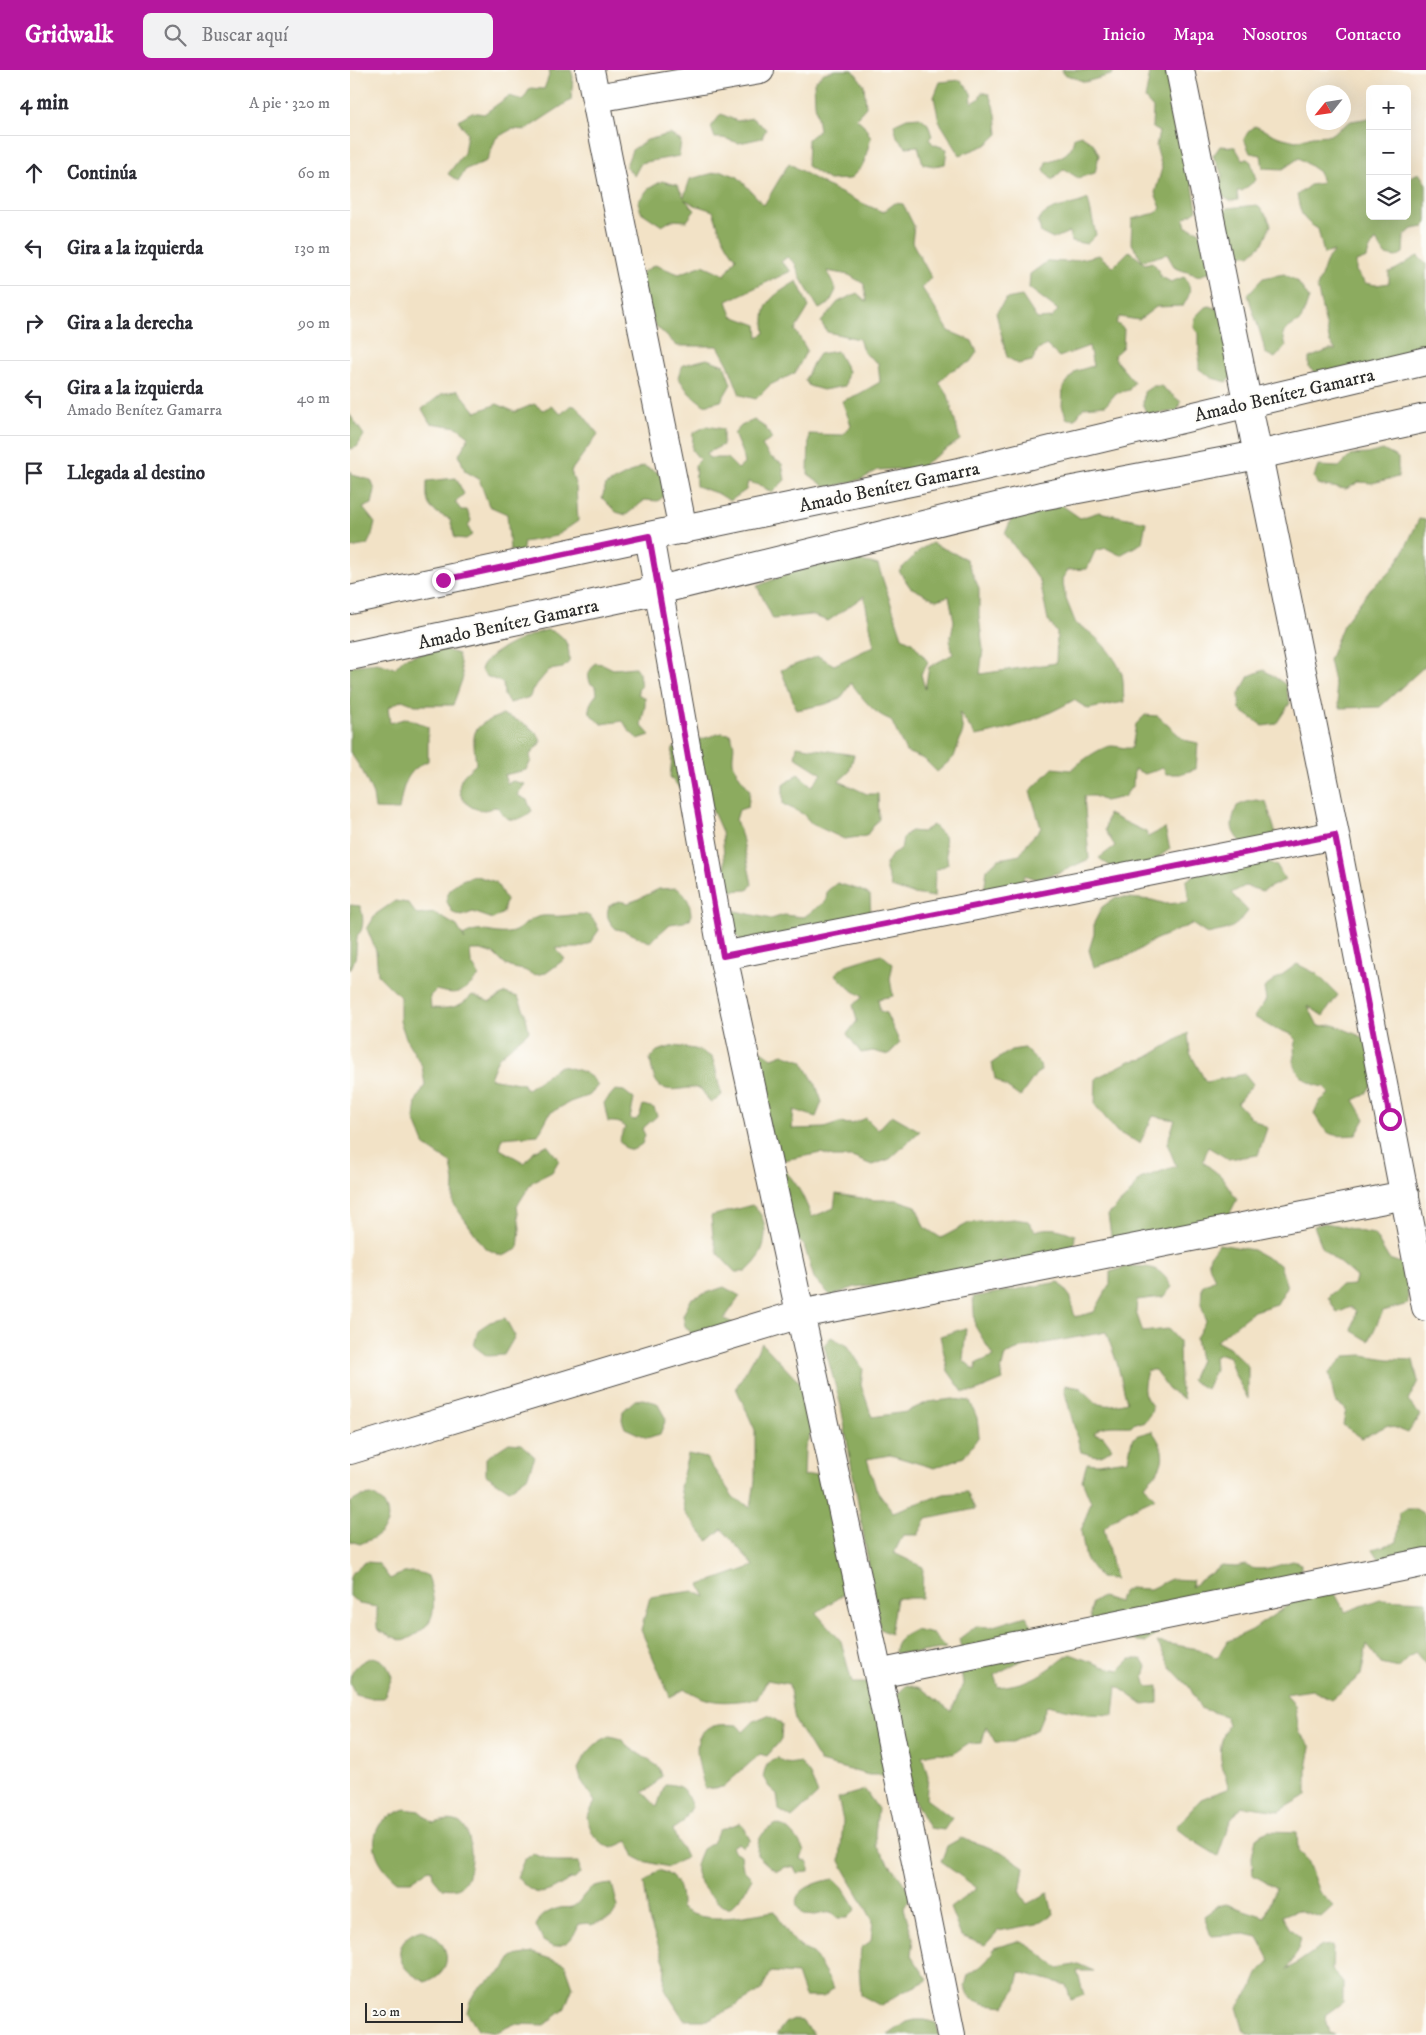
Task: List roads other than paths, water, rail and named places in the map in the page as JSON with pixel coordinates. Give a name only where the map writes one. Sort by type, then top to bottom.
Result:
[{"type":"street","points":[[590,70],[683,530]]},
{"type":"street","points":[[596,98],[760,70]]},
{"type":"street","points":[[1180,70],[1249,402],[1426,1307]]},
{"type":"street","name":"Amado Benítez Gamarra","points":[[350,600],[959,472],[1426,361]]},
{"type":"street","name":"Amado Benítez Gamarra","points":[[350,656],[659,590],[1042,496],[1258,455],[1426,418]]},
{"type":"street","points":[[649,536],[723,956],[878,1674],[951,2035]]},
{"type":"street","points":[[723,956],[1335,835]]},
{"type":"street","points":[[350,1450],[800,1314],[1405,1195]]},
{"type":"street","points":[[878,1674],[1426,1562]]}]
